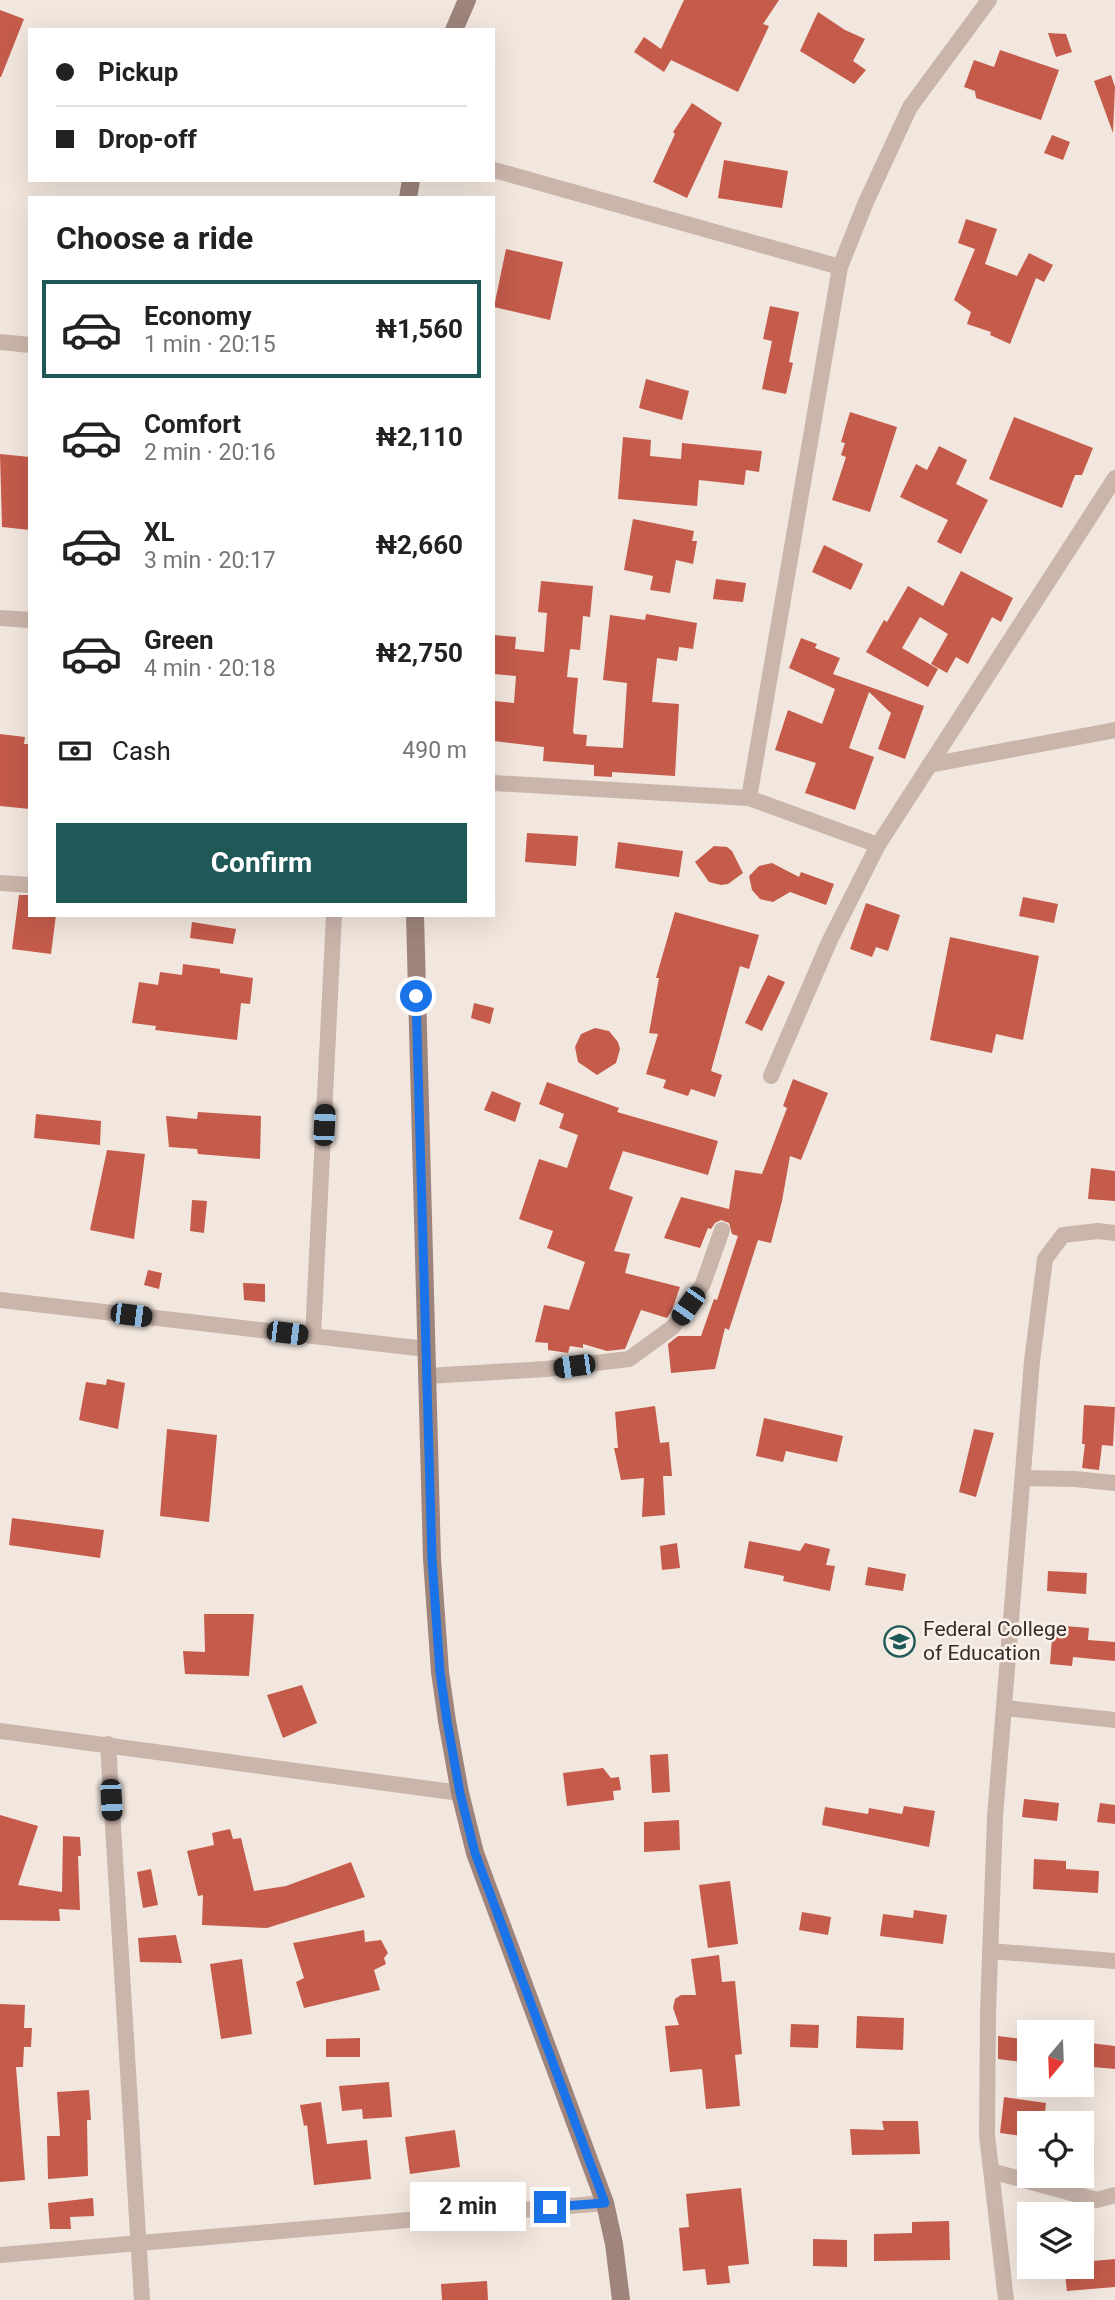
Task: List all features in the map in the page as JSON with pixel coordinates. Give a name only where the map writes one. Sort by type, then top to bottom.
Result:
[{"type":"main road","points":[[455,28],[467,0]]},
{"type":"main road","points":[[415,917],[426,1349],[437,1638],[447,1721],[460,1793],[475,1853],[605,2203],[614,2244],[621,2300]]},
{"type":"street","points":[[748,798],[840,267],[866,202],[910,107],[989,0]]},
{"type":"street","points":[[495,170],[840,267]]},
{"type":"street","points":[[0,342],[28,345]]},
{"type":"street","points":[[771,1076],[830,940],[878,845],[1115,478]]},
{"type":"street","points":[[0,618],[28,620]]},
{"type":"street","points":[[929,765],[1115,730]]},
{"type":"street","points":[[495,783],[748,798],[878,845]]},
{"type":"street","points":[[0,883],[28,885]]},
{"type":"street","points":[[313,1336],[334,917]]},
{"type":"street","points":[[427,1376],[546,1369],[629,1359],[673,1327],[703,1284],[722,1230]]},
{"type":"street","points":[[1006,2300],[987,2135],[990,1951],[995,1817],[1032,1361],[1045,1259],[1063,1235],[1098,1231],[1115,1233]]},
{"type":"street","points":[[0,1300],[426,1349]]},
{"type":"street","points":[[1023,1478],[1115,1483]]},
{"type":"street","points":[[1004,1708],[1115,1720]]},
{"type":"street","points":[[0,1731],[460,1793]]},
{"type":"street","points":[[108,1744],[142,2300]]},
{"type":"street","points":[[990,1951],[1115,1962]]},
{"type":"street","points":[[991,2171],[1097,2200],[1115,2195]]},
{"type":"street","points":[[0,2255],[605,2203]]},
{"type":"building","points":[[684,0],[779,0],[763,24],[769,26],[738,92],[671,60],[664,72],[634,52],[644,37],[661,49]]},
{"type":"building","points":[[0,10],[24,19],[1,77],[0,77]]},
{"type":"building","points":[[818,12],[845,30],[865,39],[853,61],[866,70],[854,84],[800,51]]},
{"type":"building","points":[[1048,33],[1066,34],[1072,52],[1056,57]]},
{"type":"building","points":[[1000,50],[1059,70],[1041,120],[976,98],[975,91],[964,87],[974,60],[994,67]]},
{"type":"building","points":[[1111,75],[1115,87],[1113,133],[1094,81]]},
{"type":"building","points":[[692,103],[722,123],[687,198],[653,182],[675,134],[673,132]]},
{"type":"building","points":[[1052,135],[1070,142],[1063,160],[1044,153]]},
{"type":"building","points":[[724,160],[788,171],[782,208],[718,198]]},
{"type":"building","points":[[966,219],[997,229],[985,264],[1017,276],[1029,253],[1053,265],[1044,282],[1036,278],[1010,344],[990,335],[991,332],[967,324],[971,312],[954,300],[975,249],[958,243]]},
{"type":"building","points":[[506,249],[563,262],[550,320],[495,307]]},
{"type":"building","points":[[770,306],[799,312],[786,394],[762,389],[772,341],[763,339]]},
{"type":"building","points":[[646,379],[689,391],[682,420],[639,408]]},
{"type":"building","points":[[850,412],[897,427],[870,512],[832,500],[846,457],[841,455],[845,443],[841,442]]},
{"type":"building","points":[[1014,417],[1093,448],[1082,475],[1075,475],[1062,508],[989,479]]},
{"type":"building","points":[[623,437],[651,440],[650,456],[681,459],[682,443],[762,451],[759,472],[746,470],[744,485],[699,480],[697,506],[618,499]]},
{"type":"building","points":[[939,446],[967,460],[956,484],[988,500],[961,554],[937,542],[948,520],[900,497],[916,464],[927,470]]},
{"type":"building","points":[[0,454],[28,457],[28,530],[2,527]]},
{"type":"building","points":[[633,519],[694,531],[692,541],[697,541],[693,564],[676,560],[670,593],[650,590],[653,576],[624,570]]},
{"type":"building","points":[[824,545],[863,564],[851,590],[812,572]]},
{"type":"building","points":[[961,571],[1013,598],[1001,622],[992,617],[968,664],[956,657],[947,673],[931,664],[948,634],[920,617],[902,648],[938,669],[928,687],[866,652],[908,586],[943,606]]},
{"type":"building","points":[[716,579],[746,583],[743,602],[713,599]]},
{"type":"building","points":[[541,581],[593,586],[590,617],[583,616],[580,650],[570,649],[567,677],[578,678],[573,731],[574,734],[587,735],[586,746],[623,748],[627,683],[603,680],[610,615],[645,620],[646,614],[697,623],[693,649],[679,647],[677,661],[657,658],[652,702],[679,704],[675,776],[612,772],[612,777],[594,776],[594,765],[543,761],[544,747],[495,741],[495,701],[514,703],[516,676],[495,674],[495,635],[516,637],[515,649],[544,652],[547,613],[538,612]]},
{"type":"building","points":[[801,638],[817,644],[815,648],[840,658],[833,674],[924,706],[905,759],[878,749],[891,713],[869,692],[849,748],[874,757],[855,810],[805,793],[816,763],[775,750],[788,710],[822,724],[835,689],[789,668]]},
{"type":"building","points":[[0,734],[25,737],[24,744],[28,744],[28,809],[0,806]]},
{"type":"building","points":[[527,833],[578,836],[576,866],[525,862]]},
{"type":"building","points":[[618,842],[683,851],[679,877],[615,868]]},
{"type":"building","points":[[714,846],[727,847],[732,851],[743,873],[728,884],[709,882],[695,862]]},
{"type":"building","points":[[772,863],[799,877],[801,872],[834,884],[826,905],[790,892],[773,902],[760,899],[752,890],[749,876],[759,866]]},
{"type":"building","points":[[19,895],[28,895],[28,917],[56,917],[51,954],[12,949]]},
{"type":"building","points":[[1023,897],[1058,904],[1054,923],[1019,916]]},
{"type":"building","points":[[866,903],[900,915],[888,951],[876,947],[872,957],[850,949]]},
{"type":"building","points":[[675,912],[759,935],[749,969],[740,966],[711,1071],[722,1075],[715,1097],[691,1089],[688,1096],[663,1088],[666,1080],[646,1074],[658,1034],[649,1033],[659,978],[656,978]]},
{"type":"building","points":[[192,922],[236,929],[233,944],[190,938]]},
{"type":"building","points":[[950,937],[1039,956],[1023,1040],[996,1034],[992,1053],[930,1040]]},
{"type":"building","points":[[183,964],[220,969],[220,973],[253,978],[250,1004],[241,1003],[237,1040],[155,1030],[156,1026],[132,1023],[139,982],[158,985],[160,972],[182,975]]},
{"type":"building","points":[[768,975],[785,982],[762,1031],[745,1023]]},
{"type":"building","points":[[474,1003],[494,1008],[490,1024],[471,1018]]},
{"type":"building","points":[[595,1028],[609,1031],[620,1049],[616,1063],[597,1075],[578,1062],[575,1047],[581,1034]]},
{"type":"building","points":[[793,1079],[828,1093],[801,1160],[790,1156],[771,1243],[758,1240],[729,1330],[725,1328],[715,1369],[671,1373],[668,1344],[678,1336],[701,1336],[714,1299],[717,1300],[738,1236],[732,1234],[729,1223],[721,1220],[711,1229],[708,1228],[700,1248],[664,1238],[681,1197],[729,1209],[735,1170],[762,1174],[787,1108],[783,1106]]},
{"type":"building","points":[[547,1082],[619,1108],[617,1112],[718,1141],[708,1175],[623,1151],[609,1189],[633,1197],[614,1251],[630,1254],[625,1273],[680,1287],[667,1318],[641,1310],[625,1349],[607,1351],[583,1344],[583,1348],[570,1346],[568,1353],[548,1350],[548,1343],[535,1342],[544,1305],[569,1310],[585,1262],[547,1248],[553,1231],[519,1219],[539,1159],[567,1168],[578,1135],[559,1128],[564,1114],[539,1104]]},
{"type":"building","points":[[492,1091],[521,1103],[515,1122],[484,1110]]},
{"type":"building","points":[[198,1112],[261,1116],[260,1159],[198,1154],[197,1149],[169,1147],[166,1116],[197,1119]]},
{"type":"building","points":[[36,1114],[101,1121],[100,1145],[34,1138]]},
{"type":"building","points":[[107,1150],[145,1154],[134,1239],[90,1230]]},
{"type":"building","points":[[1091,1168],[1115,1171],[1115,1201],[1088,1199]]},
{"type":"building","points":[[192,1200],[207,1201],[204,1233],[190,1231]]},
{"type":"building","points":[[148,1270],[162,1273],[159,1289],[144,1285]]},
{"type":"building","points":[[243,1283],[265,1284],[265,1302],[244,1300]]},
{"type":"building","points":[[107,1379],[125,1383],[118,1429],[79,1420],[86,1382],[106,1385]]},
{"type":"building","points":[[1084,1405],[1115,1407],[1113,1446],[1102,1445],[1099,1470],[1082,1468],[1085,1444],[1082,1444]]},
{"type":"building","points":[[655,1406],[660,1443],[669,1442],[672,1476],[663,1476],[665,1515],[642,1517],[644,1478],[621,1480],[614,1448],[618,1448],[615,1412]]},
{"type":"building","points":[[764,1418],[843,1436],[837,1462],[786,1451],[783,1462],[756,1456]]},
{"type":"building","points":[[167,1429],[217,1435],[209,1522],[160,1516]]},
{"type":"building","points":[[974,1429],[994,1433],[976,1497],[959,1492]]},
{"type":"building","points":[[12,1518],[104,1530],[100,1558],[9,1545]]},
{"type":"building","points":[[749,1541],[800,1551],[805,1543],[830,1549],[826,1565],[835,1566],[830,1591],[783,1581],[784,1576],[744,1568]]},
{"type":"building","points":[[677,1543],[680,1568],[662,1570],[660,1546]]},
{"type":"building","points":[[868,1567],[906,1574],[903,1591],[865,1585]]},
{"type":"building","points":[[1048,1571],[1087,1573],[1086,1594],[1047,1591]]},
{"type":"building","points":[[204,1614],[254,1614],[249,1676],[185,1674],[183,1651],[205,1652]]},
{"type":"building","points":[[1053,1625],[1089,1628],[1088,1640],[1115,1642],[1115,1661],[1073,1657],[1072,1666],[1050,1664]]},
{"type":"building","points":[[302,1685],[317,1723],[283,1738],[267,1695]]},
{"type":"building","points":[[668,1754],[670,1792],[652,1793],[650,1755]]},
{"type":"building","points":[[603,1768],[611,1778],[619,1777],[621,1790],[613,1791],[614,1800],[567,1806],[563,1773]]},
{"type":"building","points":[[1024,1799],[1059,1803],[1057,1821],[1022,1817]]},
{"type":"building","points":[[1100,1803],[1115,1805],[1115,1824],[1097,1822]]},
{"type":"building","points":[[904,1806],[935,1811],[929,1847],[822,1825],[825,1807],[868,1814],[869,1808],[902,1814]]},
{"type":"building","points":[[0,1815],[38,1826],[18,1885],[62,1892],[63,1836],[80,1837],[80,1910],[59,1909],[60,1921],[0,1920]]},
{"type":"building","points":[[679,1820],[680,1850],[644,1852],[644,1822]]},
{"type":"building","points":[[230,1829],[233,1839],[241,1838],[254,1891],[286,1886],[351,1862],[365,1897],[267,1928],[202,1925],[203,1895],[198,1896],[187,1851],[214,1845],[212,1833]]},
{"type":"building","points":[[1034,1859],[1066,1861],[1066,1869],[1099,1871],[1098,1893],[1033,1889]]},
{"type":"building","points":[[151,1869],[158,1905],[143,1908],[137,1872]]},
{"type":"building","points":[[730,1881],[738,1944],[708,1948],[699,1885]]},
{"type":"building","points":[[914,1910],[947,1915],[943,1944],[880,1936],[883,1914],[913,1918]]},
{"type":"building","points":[[802,1912],[831,1917],[828,1935],[799,1930]]},
{"type":"building","points":[[364,1930],[365,1942],[381,1940],[388,1953],[384,1958],[386,1964],[374,1970],[380,1990],[304,2008],[296,1982],[304,1978],[293,1943]]},
{"type":"building","points":[[176,1935],[182,1963],[140,1962],[138,1938]]},
{"type":"building","points":[[719,1955],[722,1982],[735,1981],[742,2054],[735,2055],[740,2106],[706,2109],[702,2069],[670,2072],[665,2026],[679,2025],[673,2008],[675,1999],[681,1995],[696,1995],[691,1959]]},
{"type":"building","points":[[242,1959],[252,2034],[221,2039],[210,1964]]},
{"type":"building","points":[[0,2004],[25,2005],[24,2028],[32,2028],[31,2047],[24,2047],[23,2067],[16,2067],[25,2180],[0,2182]]},
{"type":"building","points":[[857,2016],[904,2018],[903,2050],[856,2048]]},
{"type":"building","points":[[791,2024],[819,2025],[818,2048],[790,2047]]},
{"type":"building","points":[[998,2036],[1017,2038],[1017,2061],[998,2059]]},
{"type":"building","points":[[360,2038],[360,2057],[326,2057],[326,2039]]},
{"type":"building","points":[[1094,2043],[1115,2046],[1115,2069],[1094,2067]]},
{"type":"building","points":[[389,2082],[392,2117],[363,2119],[362,2109],[342,2111],[339,2086]]},
{"type":"building","points":[[89,2090],[91,2120],[87,2120],[88,2176],[48,2179],[47,2136],[60,2136],[57,2092]]},
{"type":"building","points":[[1004,2097],[1046,2103],[1045,2111],[1017,2111],[1017,2135],[1000,2133]]},
{"type":"building","points":[[321,2102],[327,2144],[367,2140],[371,2179],[314,2185],[307,2125],[304,2126],[300,2105]]},
{"type":"building","points":[[882,2121],[918,2121],[920,2154],[852,2155],[850,2129],[884,2130]]},
{"type":"building","points":[[455,2130],[460,2167],[410,2174],[405,2137]]},
{"type":"building","points":[[741,2188],[749,2264],[728,2266],[730,2283],[707,2285],[705,2269],[683,2271],[679,2228],[689,2227],[686,2194]]},
{"type":"building","points":[[93,2198],[94,2216],[70,2217],[71,2229],[50,2229],[48,2203]]},
{"type":"building","points":[[949,2221],[950,2260],[874,2261],[874,2234],[912,2233],[912,2222]]},
{"type":"building","points":[[813,2239],[847,2240],[847,2267],[813,2266]]},
{"type":"building","points":[[1115,2259],[1115,2287],[1067,2291],[1066,2279],[1094,2279],[1094,2261]]},
{"type":"building","points":[[487,2281],[488,2300],[442,2300],[441,2284]]},
{"type":"place","name":"Federal College of Education","points":[[900,1641]]},
{"type":"route","points":[[416,996],[432,1559],[440,1672],[447,1721],[460,1793],[475,1853],[605,2203],[550,2207]]}]
